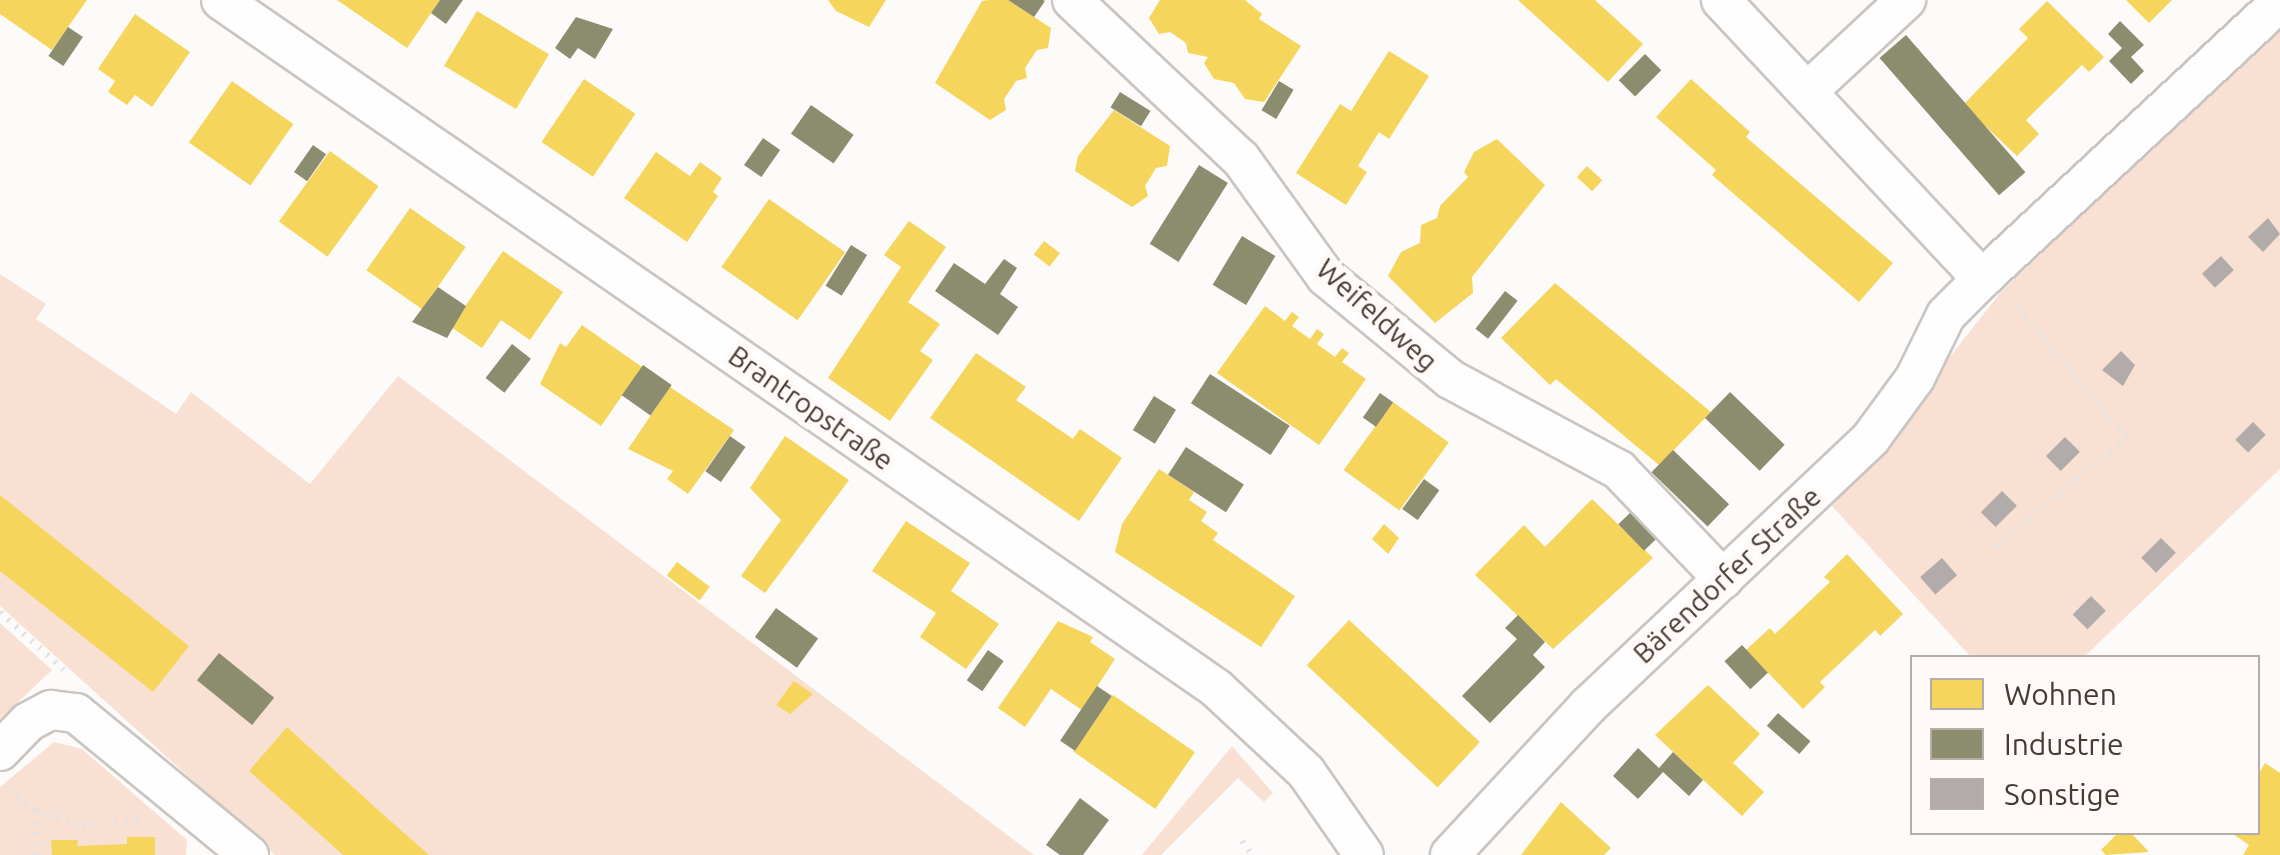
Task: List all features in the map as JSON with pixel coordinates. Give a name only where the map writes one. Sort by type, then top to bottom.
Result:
[{"type":"street","name":"Brantropstraße","points":[[222,0],[1216,688],[1306,772],[1364,855]]},
{"type":"street","name":"Weifeldweg","points":[[1072,0],[1241,159],[1340,290],[1450,379],[1619,470],[1723,579]]},
{"type":"street","points":[[1721,0],[1982,279]]},
{"type":"street","points":[[1808,91],[1906,0]]},
{"type":"street","name":"Bärendorfer Straße","points":[[1450,855],[1588,706],[1871,438],[1915,378],[1946,314],[2280,2]]},
{"type":"street","points":[[0,751],[28,722],[51,710],[76,713],[249,855]]},
{"type":"path","points":[[1996,546],[2126,438],[2017,306]]},
{"type":"path","points":[[0,612],[82,687],[76,713]]},
{"type":"path","points":[[0,784],[37,810],[83,826],[155,816],[181,797]]},
{"type":"path","points":[[37,810],[37,855]]},
{"type":"path","points":[[1242,841],[1252,855]]},
{"type":"shaded area","points":[[2280,24],[2280,469],[2086,655],[1969,655],[1832,506],[2001,292]]},
{"type":"shaded area","points":[[0,274],[46,304],[36,319],[176,414],[191,392],[310,484],[398,376],[1034,855],[275,855],[0,606]]},
{"type":"shaded area","points":[[0,623],[52,670],[0,719]]},
{"type":"shaded area","points":[[54,742],[82,749],[187,840],[186,855],[0,855],[0,787]]},
{"type":"shaded area","points":[[1232,746],[1273,793],[1264,802],[1238,778],[1161,855],[1142,855]]},
{"type":"building: Wohnen","points":[[0,0],[87,0],[52,50],[0,14]]},
{"type":"building: Wohnen","points":[[337,0],[440,0],[407,48]]},
{"type":"building: Wohnen","points":[[828,0],[886,0],[869,27],[836,11]]},
{"type":"building: Wohnen","points":[[1008,0],[1051,28],[1048,48],[1037,50],[1025,68],[1027,78],[1016,81],[1004,99],[1006,110],[990,120],[935,83],[982,1]]},
{"type":"building: Wohnen","points":[[1160,0],[1245,0],[1262,14],[1259,19],[1301,46],[1264,102],[1245,99],[1234,83],[1214,79],[1204,63],[1208,57],[1188,53],[1186,43],[1170,32],[1159,34],[1149,18]]},
{"type":"building: Wohnen","points":[[1518,0],[1595,0],[1643,44],[1608,82]]},
{"type":"building: Wohnen","points":[[2126,0],[2172,0],[2149,23]]},
{"type":"building: Wohnen","points":[[2047,1],[2104,57],[2089,72],[2082,65],[2026,120],[2039,134],[2017,156],[1963,105],[2028,38],[2019,29]]},
{"type":"building: Wohnen","points":[[477,11],[549,54],[516,109],[444,66]]},
{"type":"building: Wohnen","points":[[135,14],[190,52],[152,107],[135,95],[127,105],[108,92],[115,81],[98,69]]},
{"type":"building: Wohnen","points":[[1389,51],[1429,76],[1389,139],[1379,132],[1358,166],[1367,172],[1346,205],[1296,173],[1340,104],[1351,111]]},
{"type":"building: Wohnen","points":[[584,79],[635,114],[593,177],[542,142]]},
{"type":"building: Wohnen","points":[[1691,79],[1750,132],[1746,137],[1893,263],[1859,302],[1712,175],[1716,170],[1656,117]]},
{"type":"building: Wohnen","points":[[232,81],[293,124],[250,185],[189,142]]},
{"type":"building: Wohnen","points":[[1114,110],[1170,146],[1167,166],[1156,168],[1145,186],[1148,196],[1132,207],[1075,171],[1078,156]]},
{"type":"building: Wohnen","points":[[1497,139],[1545,185],[1472,277],[1473,293],[1435,323],[1388,276],[1401,252],[1420,243],[1421,225],[1437,218],[1440,206],[1468,177],[1464,172],[1474,152]]},
{"type":"building: Wohnen","points":[[330,151],[379,186],[327,257],[279,221]]},
{"type":"building: Wohnen","points":[[656,152],[690,176],[700,162],[722,178],[713,192],[718,196],[687,242],[624,198]]},
{"type":"building: Wohnen","points":[[1587,166],[1602,180],[1592,191],[1577,177]]},
{"type":"building: Wohnen","points":[[769,199],[845,252],[798,320],[721,267]]},
{"type":"building: Wohnen","points":[[410,208],[466,247],[422,309],[366,270]]},
{"type":"building: Wohnen","points":[[909,221],[946,247],[908,302],[940,324],[920,351],[933,360],[890,421],[828,378],[901,267],[884,255]]},
{"type":"building: Wohnen","points":[[1044,241],[1060,253],[1050,267],[1034,255]]},
{"type":"building: Wohnen","points":[[503,251],[563,292],[530,340],[501,320],[482,348],[451,327]]},
{"type":"building: Wohnen","points":[[1555,283],[1711,412],[1659,465],[1556,379],[1550,385],[1501,338]]},
{"type":"building: Wohnen","points":[[1265,306],[1285,321],[1292,312],[1299,317],[1292,326],[1310,339],[1317,329],[1324,334],[1317,344],[1335,357],[1342,348],[1349,353],[1342,362],[1366,379],[1319,445],[1217,373]]},
{"type":"building: Wohnen","points":[[582,325],[642,367],[601,426],[540,384],[560,343],[566,347]]},
{"type":"building: Wohnen","points":[[976,353],[1026,387],[1016,400],[1073,439],[1080,429],[1122,458],[1079,521],[930,418]]},
{"type":"building: Wohnen","points":[[670,387],[734,430],[688,494],[667,479],[673,471],[628,449]]},
{"type":"building: Wohnen","points":[[1393,402],[1449,443],[1399,511],[1344,470]]},
{"type":"building: Wohnen","points":[[785,436],[849,480],[765,593],[741,576],[781,520],[750,488]]},
{"type":"building: Wohnen","points":[[1159,469],[1194,492],[1189,500],[1207,512],[1201,521],[1218,533],[1213,540],[1295,596],[1261,647],[1115,552],[1122,524]]},
{"type":"building: Wohnen","points":[[0,495],[189,646],[153,692],[0,571]]},
{"type":"building: Wohnen","points":[[1592,499],[1653,558],[1553,649],[1475,575],[1524,525],[1545,547]]},
{"type":"building: Wohnen","points":[[906,521],[970,563],[951,591],[999,624],[966,669],[920,637],[936,613],[872,571]]},
{"type":"building: Wohnen","points":[[1384,524],[1399,538],[1388,554],[1372,539]]},
{"type":"building: Wohnen","points":[[1847,554],[1903,614],[1880,636],[1875,630],[1820,682],[1825,687],[1803,709],[1746,650],[1770,628],[1775,634],[1830,582],[1824,577]]},
{"type":"building: Wohnen","points":[[677,562],[710,587],[700,600],[667,576]]},
{"type":"building: Wohnen","points":[[1349,620],[1480,742],[1438,787],[1307,665]]},
{"type":"building: Wohnen","points":[[1058,621],[1093,637],[1090,642],[1115,659],[1082,710],[1051,689],[1025,727],[998,708]]},
{"type":"building: Wohnen","points":[[794,681],[813,694],[790,714],[776,705]]},
{"type":"building: Wohnen","points":[[1708,685],[1760,734],[1733,763],[1764,792],[1742,816],[1655,735]]},
{"type":"building: Wohnen","points":[[1113,695],[1195,752],[1155,809],[1073,752]]},
{"type":"building: Wohnen","points":[[287,727],[429,855],[343,855],[249,771]]},
{"type":"building: Wohnen","points":[[2265,763],[2280,773],[2280,855],[2243,855],[2249,845],[2234,835],[2260,835],[2260,772]]},
{"type":"building: Wohnen","points":[[1561,802],[1611,848],[1604,855],[1521,855]]},
{"type":"building: Wohnen","points":[[2116,835],[2133,835],[2149,852],[2106,855],[2101,850]]},
{"type":"building: Wohnen","points":[[127,837],[155,837],[155,855],[52,855],[51,840],[78,840],[77,846],[127,844]]},
{"type":"building: Industrie","points":[[440,0],[463,0],[446,24],[431,13]]},
{"type":"building: Industrie","points":[[1008,0],[1043,0],[1045,1],[1034,17]]},
{"type":"building: Industrie","points":[[576,17],[613,29],[595,59],[578,48],[570,59],[555,48]]},
{"type":"building: Industrie","points":[[2120,21],[2144,45],[2131,57],[2144,71],[2131,84],[2109,61],[2122,48],[2108,34]]},
{"type":"building: Industrie","points":[[68,27],[83,37],[63,66],[48,56]]},
{"type":"building: Industrie","points":[[1906,35],[2025,172],[1999,195],[1880,58]]},
{"type":"building: Industrie","points":[[1645,54],[1661,70],[1635,96],[1619,80]]},
{"type":"building: Industrie","points":[[1279,81],[1294,90],[1276,119],[1261,110]]},
{"type":"building: Industrie","points":[[1120,92],[1151,111],[1141,126],[1110,107]]},
{"type":"building: Industrie","points":[[811,105],[854,135],[834,163],[791,134]]},
{"type":"building: Industrie","points":[[763,138],[780,150],[761,177],[744,165]]},
{"type":"building: Industrie","points":[[313,145],[326,154],[307,181],[294,172]]},
{"type":"building: Industrie","points":[[1199,165],[1228,183],[1179,262],[1150,244]]},
{"type":"building: Industrie","points":[[1242,236],[1275,256],[1246,305],[1213,285]]},
{"type":"building: Industrie","points":[[851,245],[867,255],[842,296],[826,286]]},
{"type":"building: Industrie","points":[[1004,259],[1017,268],[1000,294],[1018,307],[998,335],[935,291],[954,263],[985,284]]},
{"type":"building: Industrie","points":[[438,287],[466,306],[447,338],[412,322]]},
{"type":"building: Industrie","points":[[1505,291],[1518,301],[1488,339],[1475,329]]},
{"type":"building: Industrie","points":[[512,344],[531,359],[504,393],[486,378]]},
{"type":"building: Industrie","points":[[643,365],[672,385],[650,415],[622,395]]},
{"type":"building: Industrie","points":[[1210,374],[1290,426],[1271,455],[1191,403]]},
{"type":"building: Industrie","points":[[1730,392],[1785,445],[1760,471],[1705,418]]},
{"type":"building: Industrie","points":[[1380,393],[1393,402],[1376,427],[1363,418]]},
{"type":"building: Industrie","points":[[1154,396],[1176,410],[1155,444],[1133,430]]},
{"type":"building: Industrie","points":[[730,436],[746,447],[721,482],[705,471]]},
{"type":"building: Industrie","points":[[1186,447],[1244,485],[1226,512],[1168,475]]},
{"type":"building: Industrie","points":[[1673,450],[1729,504],[1708,526],[1651,472]]},
{"type":"building: Industrie","points":[[1424,479],[1439,490],[1418,520],[1402,509]]},
{"type":"building: Industrie","points":[[1632,511],[1658,538],[1644,551],[1618,524]]},
{"type":"building: Industrie","points":[[776,608],[818,639],[797,668],[755,637]]},
{"type":"building: Industrie","points":[[1518,615],[1545,642],[1533,655],[1545,667],[1490,723],[1462,696],[1517,639],[1505,628]]},
{"type":"building: Industrie","points":[[1742,645],[1768,673],[1750,689],[1724,661]]},
{"type":"building: Industrie","points":[[988,650],[1004,661],[982,691],[967,680]]},
{"type":"building: Industrie","points":[[219,653],[274,698],[252,725],[197,680]]},
{"type":"building: Industrie","points":[[1097,686],[1112,696],[1075,751],[1060,741]]},
{"type":"building: Industrie","points":[[1778,713],[1810,741],[1799,754],[1767,726]]},
{"type":"building: Industrie","points":[[1638,748],[1659,768],[1673,752],[1703,780],[1689,796],[1663,772],[1638,799],[1613,776]]},
{"type":"building: Industrie","points":[[1080,798],[1109,820],[1083,855],[1060,855],[1046,845]]},
{"type":"building: Sonstige","points":[[2268,218],[2280,234],[2263,252],[2248,237]]},
{"type":"building: Sonstige","points":[[2221,256],[2234,270],[2215,288],[2202,274]]},
{"type":"building: Sonstige","points":[[2121,351],[2135,365],[2123,386],[2102,370]]},
{"type":"building: Sonstige","points":[[2253,422],[2266,435],[2248,452],[2235,440]]},
{"type":"building: Sonstige","points":[[2065,437],[2080,452],[2061,471],[2046,456]]},
{"type":"building: Sonstige","points":[[2002,491],[2017,506],[1996,527],[1981,512]]},
{"type":"building: Sonstige","points":[[2161,538],[2176,553],[2156,573],[2141,558]]},
{"type":"building: Sonstige","points":[[1942,558],[1957,575],[1935,594],[1920,577]]},
{"type":"building: Sonstige","points":[[2091,596],[2106,611],[2087,629],[2073,614]]}]
